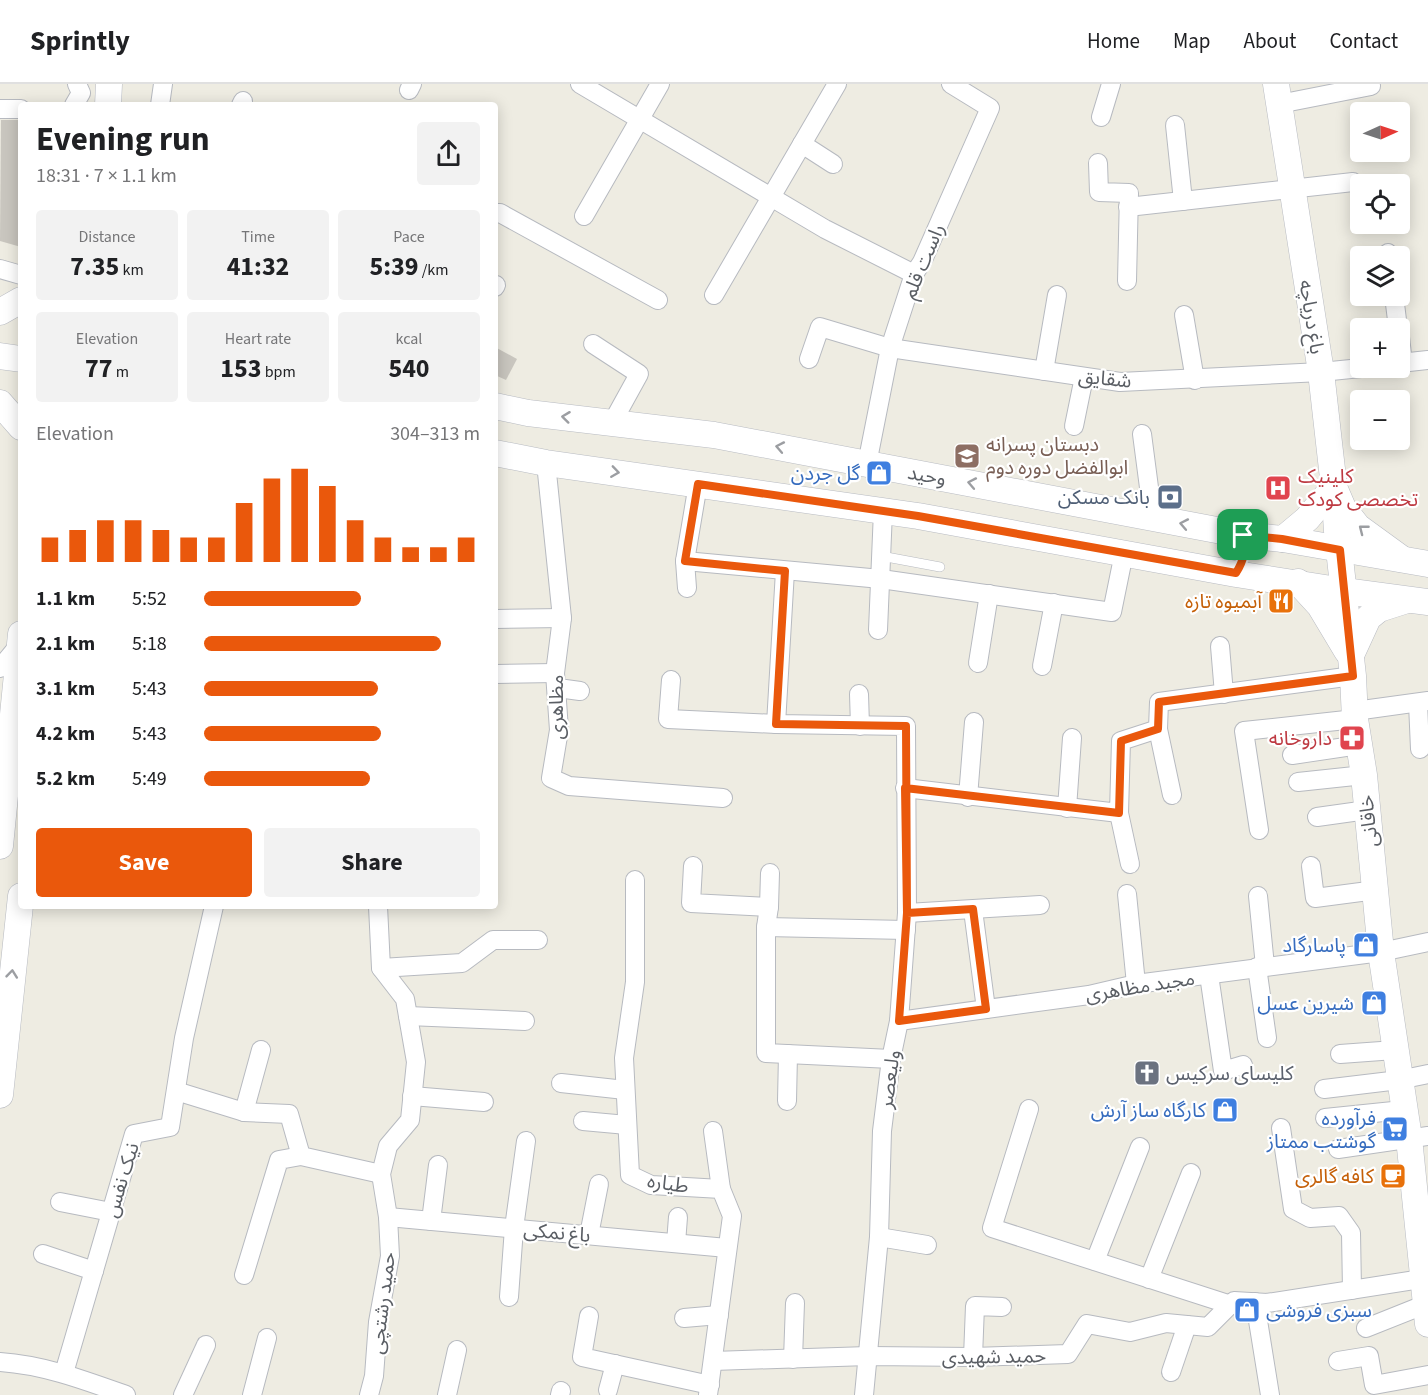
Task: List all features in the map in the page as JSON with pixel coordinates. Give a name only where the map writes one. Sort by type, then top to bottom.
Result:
[{"type":"main road","points":[[108,102],[109,84]]},
{"type":"main road","points":[[125,102],[126,84]]},
{"type":"main road","name":"باغ دریاچه","points":[[1278,94],[1321,372],[1344,591]]},
{"type":"main road","points":[[0,312],[18,302]]},
{"type":"main road","points":[[0,320],[18,323]]},
{"type":"main road","points":[[0,356],[18,359]]},
{"type":"main road","points":[[0,403],[18,424]]},
{"type":"main road","name":"وحید","points":[[498,407],[528,413],[714,435],[1243,535],[1282,539],[1414,562]]},
{"type":"main road","points":[[498,454],[546,463],[909,515],[1344,591],[1420,600]]},
{"type":"main road","points":[[1282,539],[1307,519],[1334,487],[1342,508],[1358,527],[1414,562],[1405,570],[1404,580],[1406,590],[1420,600]]},
{"type":"main road","points":[[1236,573],[1243,562],[1245,548],[1243,535]]},
{"type":"main road","points":[[1298,582],[1320,606],[1352,666]]},
{"type":"main road","name":"خاقانی","points":[[1344,591],[1381,952],[1403,1110],[1418,1137],[1427,1314]]},
{"type":"main road","points":[[1352,666],[1368,618],[1379,609],[1420,600]]},
{"type":"main road","points":[[0,846],[18,691]]},
{"type":"main road","points":[[0,1095],[20,909]]},
{"type":"street","points":[[160,102],[163,84]]},
{"type":"street","points":[[580,84],[771,198],[914,274]]},
{"type":"street","points":[[584,216],[660,84]]},
{"type":"street","name":"راست قلم","points":[[867,464],[890,348],[914,274],[922,262],[990,108],[951,84]]},
{"type":"street","points":[[1101,117],[1111,84]]},
{"type":"street","points":[[714,295],[802,144],[830,86]]},
{"type":"street","points":[[1278,94],[1371,87]]},
{"type":"street","points":[[0,109],[18,109]]},
{"type":"street","points":[[1175,125],[1183,201]]},
{"type":"street","points":[[802,144],[833,164]]},
{"type":"street","points":[[1098,162],[1099,192],[1129,193],[1127,281]]},
{"type":"street","points":[[1128,207],[1350,182]]},
{"type":"street","points":[[498,213],[658,300]]},
{"type":"street","points":[[0,269],[18,274]]},
{"type":"street","points":[[1044,371],[1057,296]]},
{"type":"street","points":[[1184,315],[1195,380]]},
{"type":"street","name":"شقایق","points":[[809,358],[820,327],[890,348],[1120,382],[1195,380],[1350,369]]},
{"type":"street","points":[[593,344],[639,374],[612,423]]},
{"type":"street","points":[[1410,362],[1428,360]]},
{"type":"street","points":[[1074,426],[1084,377]]},
{"type":"street","points":[[1143,434],[1154,518]]},
{"type":"street","name":"مظاهری","points":[[546,463],[562,618],[556,681],[559,730],[551,778],[570,786],[723,798]]},
{"type":"street","points":[[687,588],[685,561],[698,484]]},
{"type":"street","points":[[878,630],[883,511]]},
{"type":"street","points":[[685,561],[881,579],[1112,612],[1124,553]]},
{"type":"street","points":[[776,724],[785,571]]},
{"type":"street","points":[[978,663],[989,594]]},
{"type":"street","points":[[1042,666],[1054,603]]},
{"type":"street","points":[[498,619],[562,618]]},
{"type":"street","points":[[0,668],[18,643]]},
{"type":"street","points":[[1220,646],[1224,694]]},
{"type":"street","points":[[1173,795],[1158,729],[1159,702],[1224,694],[1352,666]]},
{"type":"street","points":[[498,674],[556,681],[580,691]]},
{"type":"street","name":"ولیعصر","points":[[671,680],[668,719],[776,724],[906,726],[906,922],[899,1021],[891,1059],[882,1131],[879,1237],[864,1395]]},
{"type":"street","points":[[859,694],[860,726]]},
{"type":"street","points":[[1258,830],[1244,731],[1355,715],[1423,702],[1420,749]]},
{"type":"street","points":[[968,797],[974,722]]},
{"type":"street","points":[[1130,864],[1119,813],[1121,741],[1158,729]]},
{"type":"street","points":[[1067,808],[1072,738]]},
{"type":"street","points":[[1292,755],[1359,745]]},
{"type":"street","points":[[1298,782],[1364,774]]},
{"type":"street","points":[[905,788],[1119,813]]},
{"type":"street","points":[[1317,817],[1366,810]]},
{"type":"street","points":[[693,866],[691,903],[769,907]]},
{"type":"street","points":[[1311,866],[1315,898],[1376,890]]},
{"type":"street","points":[[770,873],[766,927],[766,1053],[891,1059]]},
{"type":"street","name":"طیاره","points":[[635,880],[635,982],[624,1058],[630,1175],[651,1185],[721,1189]]},
{"type":"street","points":[[1127,894],[1136,984]]},
{"type":"street","points":[[1258,896],[1267,1038]]},
{"type":"street","points":[[766,927],[906,922],[973,909],[1040,905]]},
{"type":"street","name":"نیک نفس","points":[[64,1373],[134,1134],[170,1127],[184,1038],[213,909]]},
{"type":"street","points":[[378,909],[381,968],[462,963],[492,940],[538,940]]},
{"type":"street","points":[[973,909],[986,1009]]},
{"type":"street","name":"مجید مظاهری","points":[[899,1021],[1089,995],[1136,984],[1261,966],[1381,952],[1428,942]]},
{"type":"street","name":"حمید رشتچی","points":[[369,1395],[374,1376],[378,1322],[390,1256],[388,1217],[381,1174],[388,1146],[410,1120],[416,1062],[405,999],[381,968]]},
{"type":"street","points":[[1209,975],[1223,1071],[1243,1065]]},
{"type":"street","points":[[408,1016],[525,1021]]},
{"type":"street","points":[[244,1112],[261,1050]]},
{"type":"street","points":[[1340,1054],[1395,1050]]},
{"type":"street","points":[[788,1054],[788,1101]]},
{"type":"street","points":[[1324,1089],[1428,1074]]},
{"type":"street","points":[[561,1083],[626,1090]]},
{"type":"street","points":[[176,1090],[244,1112],[289,1114],[301,1155]]},
{"type":"street","points":[[412,1096],[484,1102]]},
{"type":"street","points":[[1029,1109],[992,1228],[1231,1305],[1234,1301],[1266,1303],[1426,1279]]},
{"type":"street","points":[[1325,1118],[1403,1110]]},
{"type":"street","points":[[583,1121],[627,1125]]},
{"type":"street","points":[[1281,1128],[1293,1209],[1310,1218],[1339,1216],[1351,1233],[1352,1290]]},
{"type":"street","points":[[589,1316],[582,1357],[709,1390],[732,1216],[721,1189],[713,1131]]},
{"type":"street","points":[[1338,1149],[1418,1137]]},
{"type":"street","points":[[509,1297],[514,1228],[526,1141]]},
{"type":"street","points":[[1095,1261],[1140,1147]]},
{"type":"street","points":[[244,1275],[279,1160],[301,1155],[381,1174]]},
{"type":"street","points":[[431,1221],[438,1165]]},
{"type":"street","points":[[1149,1279],[1191,1173]]},
{"type":"street","points":[[589,1235],[599,1184]]},
{"type":"street","points":[[60,1202],[111,1212]]},
{"type":"street","name":"باغ نمکی","points":[[388,1217],[727,1248]]},
{"type":"street","points":[[676,1243],[678,1217]]},
{"type":"street","points":[[879,1237],[927,1245]]},
{"type":"street","points":[[43,1254],[94,1271]]},
{"type":"street","points":[[1255,1302],[1270,1395]]},
{"type":"street","points":[[793,1359],[795,1303]]},
{"type":"street","name":"حمید شهیدی","points":[[713,1361],[868,1356],[973,1357],[1068,1354],[1087,1324],[1130,1332],[1166,1323],[1208,1327],[1231,1305]]},
{"type":"street","points":[[973,1357],[975,1306],[1002,1307]]},
{"type":"street","points":[[1365,1328],[1427,1314]]},
{"type":"street","points":[[684,1318],[719,1315]]},
{"type":"street","points":[[1171,1372],[1187,1325]]},
{"type":"street","points":[[252,1395],[267,1338]]},
{"type":"street","points":[[183,1395],[206,1345]]},
{"type":"street","points":[[447,1395],[457,1350]]},
{"type":"street","points":[[1338,1361],[1369,1356],[1374,1385],[1428,1375]]},
{"type":"street","points":[[0,1362],[25,1363],[64,1373],[126,1395]]},
{"type":"street","points":[[608,1390],[615,1364]]},
{"type":"lane","points":[[881,556],[940,567]]},
{"type":"building","points":[[1,120],[18,120],[18,246],[0,241]]},
{"type":"building","points":[[498,349],[517,359],[506,380],[498,376]]},
{"type":"place","name":"دبستان پسرانه ابوالفضل دوره دوم","points":[[967,456]]},
{"type":"place","name":"گل جردن","points":[[879,473]]},
{"type":"place","name":"کلینیک تخصصی کودک","points":[[1278,488]]},
{"type":"place","name":"بانک مسکن","points":[[1170,497]]},
{"type":"place","name":"آبمیوه تازه","points":[[1281,601]]},
{"type":"place","name":"داروخانه","points":[[1352,738]]},
{"type":"place","name":"پاسارگاد","points":[[1366,945]]},
{"type":"place","name":"شیرین عسل","points":[[1374,1003]]},
{"type":"place","name":"کلیسای سرکیس","points":[[1147,1073]]},
{"type":"place","name":"کارگاه ساز آرش","points":[[1225,1110]]},
{"type":"place","name":"فرآورده گوشتب ممتاز","points":[[1395,1129]]},
{"type":"place","name":"کافه گالری","points":[[1393,1176]]},
{"type":"place","name":"سبزی فروشی","points":[[1247,1310]]},
{"type":"route","points":[[1243,535],[1245,548],[1243,562],[1236,573],[918,516],[698,484],[685,561],[785,571],[776,724],[906,726],[905,788],[907,913],[899,1021],[986,1009],[973,909],[907,913],[906,851],[905,788],[1119,813],[1121,741],[1158,729],[1159,702],[1353,676],[1340,550],[1282,539],[1243,535]]}]
